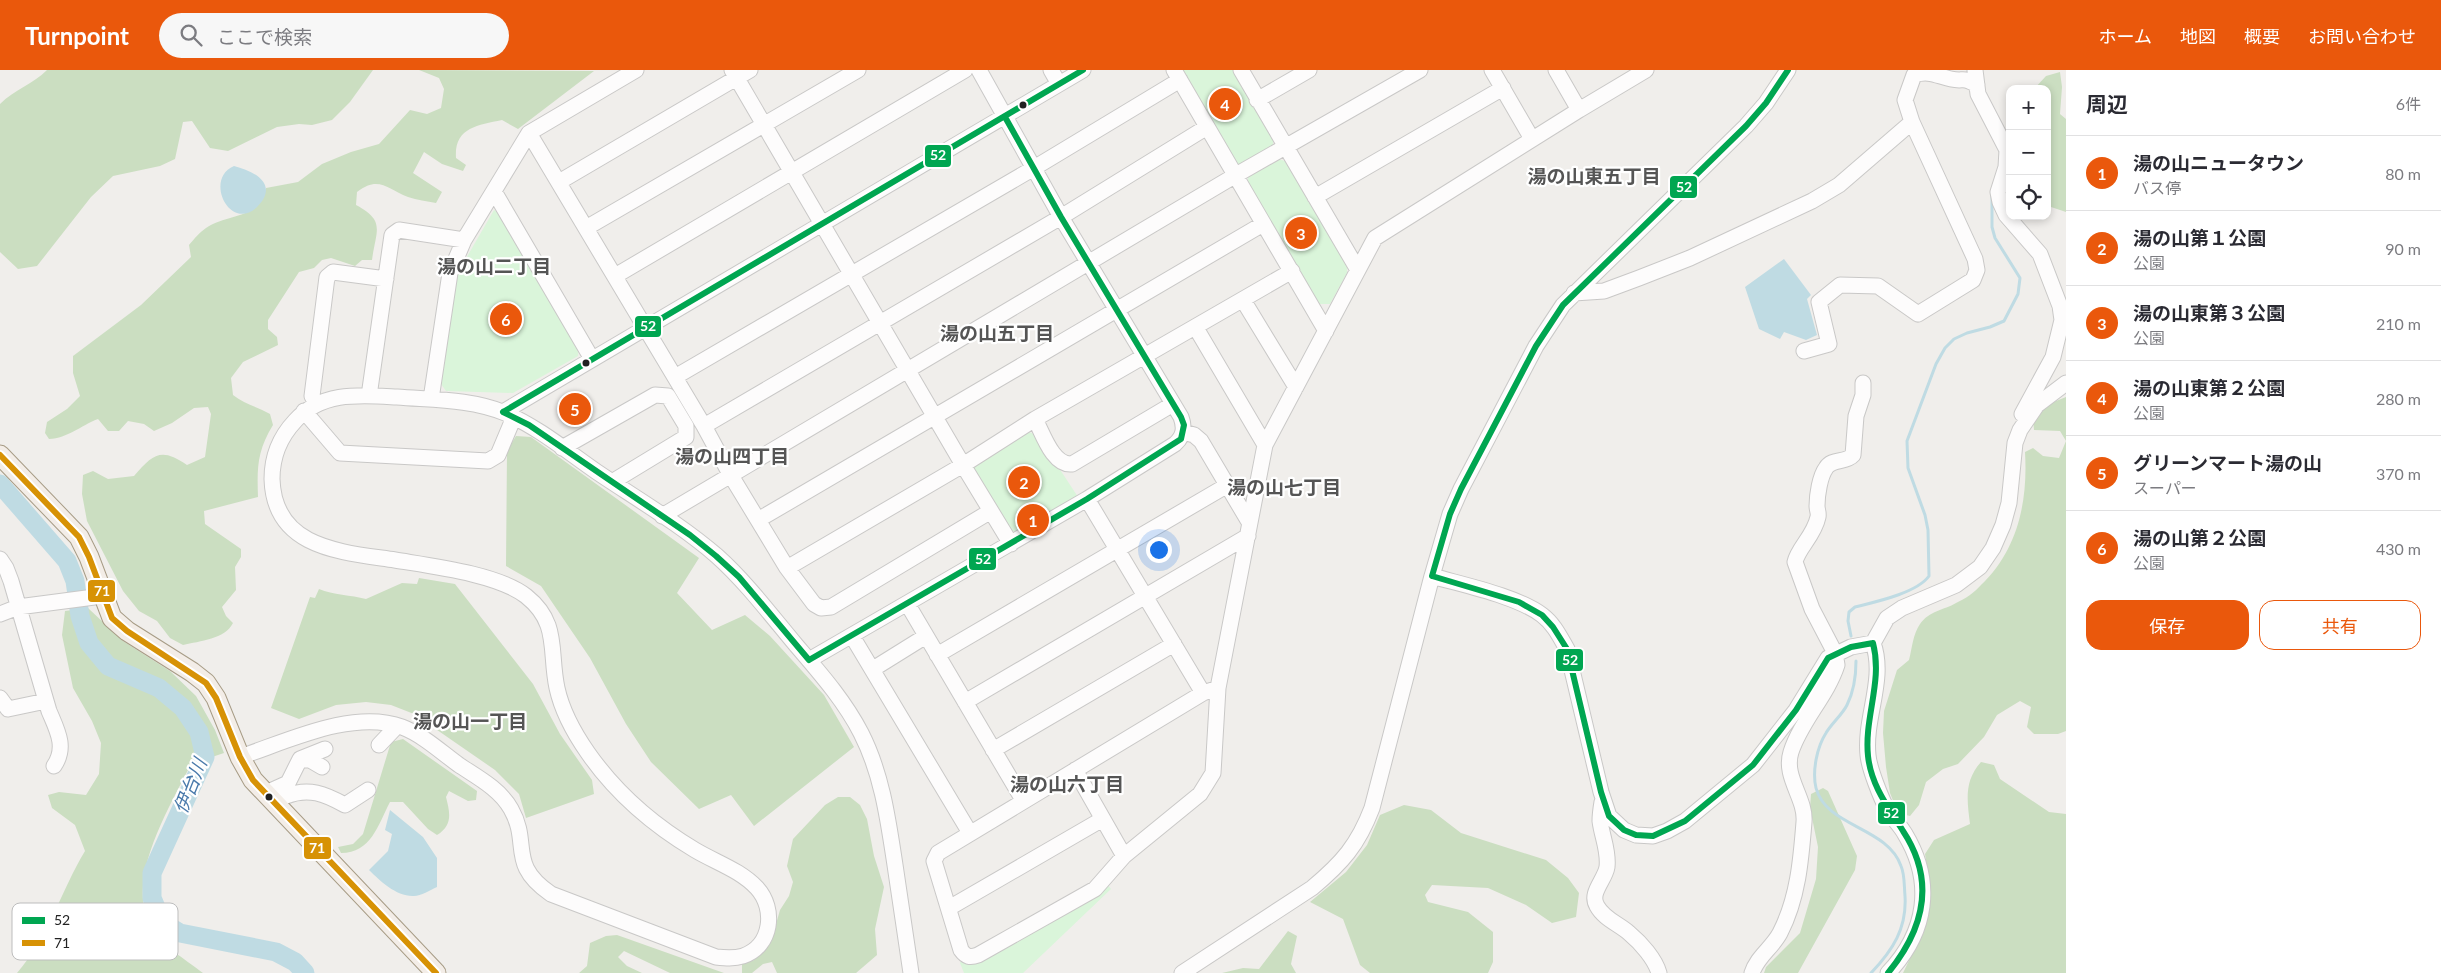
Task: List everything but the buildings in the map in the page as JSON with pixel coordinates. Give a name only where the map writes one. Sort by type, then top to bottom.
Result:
[{"type":"main road","points":[[0,455],[79,537],[89,557],[94,596],[112,618],[126,631],[192,672],[206,683],[216,698],[240,756],[253,780],[270,791],[436,973]]},
{"type":"street","points":[[431,400],[450,272],[464,240],[495,192],[529,133],[617,75],[636,70]]},
{"type":"street","points":[[586,228],[858,70]]},
{"type":"street","points":[[615,276],[965,70]]},
{"type":"street","points":[[809,660],[1012,544],[1181,439],[1184,424],[1061,216],[979,70]]},
{"type":"street","points":[[1051,70],[1059,84]]},
{"type":"street","points":[[386,279],[334,272],[327,277],[310,407],[340,453],[488,461],[498,455],[508,415],[592,359],[1083,70]]},
{"type":"street","points":[[1240,70],[1358,270]]},
{"type":"street","points":[[1258,100],[1309,70]]},
{"type":"street","points":[[662,516],[1236,175],[1420,70]]},
{"type":"street","points":[[1492,70],[1532,139]]},
{"type":"street","points":[[1556,70],[1579,110]]},
{"type":"street","points":[[1218,688],[1203,693],[938,853],[934,861],[961,950],[965,956],[971,958],[1095,889],[1124,856],[1200,794],[1208,784],[1213,773],[1218,688],[1265,445],[1375,238],[1646,70]]},
{"type":"street","points":[[1182,973],[1312,888],[1332,871],[1362,834],[1372,808],[1450,514],[1461,489],[1536,346],[1563,305],[1637,235],[1746,126],[1766,103],[1788,70]]},
{"type":"street","points":[[1804,351],[1829,344],[1819,302],[1840,285],[1878,286],[1918,314],[1973,280],[1976,276],[1977,264],[1975,259],[1912,122],[1905,100],[1914,75],[1922,71],[1933,72],[1951,79],[1970,76],[2007,150],[2006,167],[1998,192],[2000,202],[2006,215],[2040,254],[2056,293],[2062,320],[2053,357],[2010,438],[2015,443]]},
{"type":"street","points":[[559,182],[740,73],[765,125],[792,172],[963,465],[1012,544]]},
{"type":"street","points":[[675,377],[1034,168],[1177,75],[1326,331]]},
{"type":"street","points":[[1315,197],[1503,88]]},
{"type":"street","points":[[1574,293],[1604,291],[1639,278],[1699,254],[1812,201],[1851,175],[1912,122]]},
{"type":"street","points":[[704,426],[1061,216],[1208,127]]},
{"type":"street","points":[[529,133],[704,426],[730,474],[787,568],[814,604],[821,608],[831,607],[991,511]]},
{"type":"street","points":[[495,192],[592,359]]},
{"type":"street","points":[[758,520],[1264,224]]},
{"type":"street","points":[[369,396],[392,235],[399,230],[464,240]]},
{"type":"street","points":[[787,568],[963,465],[1035,419],[1145,358],[1292,272]]},
{"type":"street","points":[[1243,300],[1296,388]]},
{"type":"street","points":[[1196,328],[1265,445]]},
{"type":"street","points":[[1752,973],[1754,966],[1779,935],[1796,893],[1804,820],[1789,769],[1789,759],[1795,742],[1837,665],[1835,653],[1812,609],[1795,562],[1796,555],[1806,545],[1819,515],[1817,505],[1823,473],[1827,466],[1834,462],[1849,460],[1853,455],[1856,416],[1863,395],[1863,383]]},
{"type":"street","points":[[1888,973],[1898,963],[1911,941],[1922,910],[1923,883],[1918,858],[1904,832],[1886,808],[1868,758],[1867,732],[1878,668],[1877,654],[1873,643],[1887,618],[1902,608],[1956,585],[1980,567],[1993,548],[2009,502],[2015,443],[2027,416],[2044,399],[2066,384]]},
{"type":"street","points":[[562,448],[655,395],[668,396],[686,426],[686,437],[612,482]]},
{"type":"street","points":[[240,756],[336,725],[373,721],[397,726],[419,736],[500,794],[515,817],[522,859],[526,869],[542,888],[552,894],[716,957],[742,956],[755,950],[763,941],[768,929],[768,904],[757,889],[742,874],[698,852],[638,810],[617,789],[590,756],[569,721],[561,703],[556,684],[550,628],[543,613],[531,600],[502,583],[449,570],[340,552],[322,547],[306,538],[284,518],[276,503],[272,485],[272,464],[285,432],[310,407],[346,396],[369,396],[473,404],[508,415],[562,448],[690,535],[739,577],[827,682],[861,733],[875,766],[885,802],[911,973]]},
{"type":"street","points":[[1035,419],[1057,460],[1066,464],[1072,464],[1173,404]]},
{"type":"street","points":[[1183,432],[1194,434],[1201,441],[1248,529]]},
{"type":"street","points":[[937,655],[1226,486]]},
{"type":"street","points":[[1087,499],[1203,693]]},
{"type":"street","points":[[965,702],[1145,597],[1248,529]]},
{"type":"street","points":[[0,559],[9,574],[61,746],[59,758],[54,766]]},
{"type":"street","points":[[1432,576],[1522,604],[1542,615],[1556,629],[1567,649],[1602,798],[1609,816],[1624,830],[1636,835],[1652,836],[1660,834],[1685,821],[1754,765],[1796,710],[1820,667],[1828,658],[1835,653],[1862,644],[1873,643]]},
{"type":"street","points":[[0,614],[18,607],[94,596]]},
{"type":"street","points":[[908,604],[1023,800]]},
{"type":"street","points":[[852,636],[970,833]]},
{"type":"street","points":[[873,669],[926,636]]},
{"type":"street","points":[[993,750],[1174,644]]},
{"type":"street","points":[[0,698],[8,709],[46,701]]},
{"type":"street","points":[[379,745],[397,726]]},
{"type":"street","points":[[270,791],[288,783],[300,759],[325,749]]},
{"type":"street","points":[[300,759],[310,760],[322,767]]},
{"type":"street","points":[[1075,770],[1101,820],[1124,856]]},
{"type":"street","points":[[270,791],[286,796],[295,792],[312,791],[324,794],[345,805],[368,790]]},
{"type":"street","points":[[1602,798],[1600,820],[1608,850],[1608,861],[1607,869],[1594,898],[1596,906],[1605,917],[1629,933],[1646,951],[1659,973]]},
{"type":"street","points":[[949,908],[1101,820]]},
{"type":"green space","points":[[47,70],[373,70],[350,102],[332,120],[312,125],[299,124],[277,127],[228,151],[210,148],[192,121],[183,122],[175,159],[160,166],[113,176],[91,197],[37,266],[18,269],[0,252],[0,104]]},
{"type":"green space","points":[[419,70],[594,71],[518,129],[502,120],[476,126],[463,134],[456,148],[456,158],[466,165],[463,171],[442,164],[424,152],[413,173],[442,192],[436,203],[408,197],[377,184],[371,184],[357,192],[356,205],[372,216],[377,227],[372,260],[362,260],[355,266],[331,258],[322,260],[314,268],[299,272],[268,320],[268,329],[277,337],[278,345],[243,362],[231,378],[233,395],[270,414],[273,425],[264,443],[259,460],[258,497],[204,511],[205,524],[241,549],[241,557],[235,567],[236,590],[222,607],[226,616],[233,623],[224,633],[218,636],[183,645],[170,638],[157,621],[139,611],[123,591],[87,521],[82,494],[83,475],[93,471],[108,479],[134,476],[147,462],[158,456],[170,456],[187,465],[205,457],[211,414],[208,407],[194,408],[172,423],[154,431],[144,424],[128,421],[119,431],[108,431],[98,419],[68,434],[49,439],[45,433],[47,422],[67,409],[80,396],[73,373],[73,356],[141,305],[191,257],[189,245],[206,228],[250,211],[262,199],[266,188],[298,182],[322,164],[351,152],[379,144],[410,110],[427,114],[441,108],[444,89],[439,78]]},
{"type":"green space","points":[[1178,70],[1233,70],[1273,137],[1273,149],[1240,168]]},
{"type":"green space","points":[[2060,72],[2062,87],[2060,114],[2066,119],[2066,212],[2051,207],[2051,85],[2038,85],[2046,76]]},
{"type":"green space","points":[[1278,159],[1285,161],[1347,266],[1347,273],[1330,304],[1317,304],[1247,186],[1248,177]]},
{"type":"green space","points":[[494,210],[498,212],[579,345],[578,356],[513,393],[446,391],[441,384],[457,274]]},
{"type":"green space","points":[[2066,397],[2066,441],[2060,431],[2034,430],[2033,418],[2046,405]]},
{"type":"green space","points":[[1027,431],[1038,436],[1078,497],[1021,531],[1015,532],[1009,529],[973,469],[975,462]]},
{"type":"green space","points":[[516,436],[531,437],[699,558],[677,593],[712,630],[745,615],[770,636],[824,695],[854,747],[754,826],[731,795],[699,809],[651,762],[626,724],[590,658],[541,586],[506,566],[507,451]]},
{"type":"green space","points":[[2066,441],[2066,731],[2058,734],[2034,734],[2027,727],[2031,707],[2020,701],[1997,715],[1984,737],[1958,764],[1943,769],[1926,782],[1919,805],[1910,816],[1898,813],[1890,793],[1883,733],[1884,711],[1897,670],[1909,660],[1913,641],[1920,624],[1932,613],[1973,593],[1994,571],[2004,556],[2018,524],[2022,506],[2025,489],[2025,452],[2033,448],[2043,456],[2059,458]]},
{"type":"green space","points":[[419,578],[455,584],[533,684],[560,734],[592,780],[594,794],[526,818],[519,794],[495,770],[414,714],[391,705],[366,702],[336,705],[299,719],[271,708],[310,597],[315,598],[319,589],[330,593],[366,599],[402,583],[417,584]]},
{"type":"green space","points":[[88,608],[123,641],[170,671],[196,696],[215,730],[224,753],[191,764],[151,848],[145,871],[144,903],[59,903],[85,851],[75,825],[52,808],[48,795],[59,792],[86,795],[99,774],[101,743],[92,721],[73,688],[62,635],[65,611]]},
{"type":"green space","points":[[403,739],[477,791],[476,800],[468,801],[449,791],[446,797],[449,813],[448,823],[437,835],[428,829],[403,802],[390,802],[367,843],[351,852],[341,853],[338,847],[353,844],[363,834],[391,742]]},
{"type":"green space","points":[[1981,762],[1994,765],[2000,779],[2049,812],[2066,814],[2066,973],[1903,973],[1916,946],[1929,882],[1925,854],[1934,840],[1970,824],[1969,784]]},
{"type":"green space","points":[[1823,788],[1828,791],[1857,856],[1855,870],[1798,973],[1764,973],[1766,967],[1800,933],[1816,879],[1818,847],[1810,808],[1811,794]]},
{"type":"green space","points":[[838,797],[850,797],[860,805],[867,819],[874,856],[884,887],[875,929],[877,955],[856,973],[777,973],[772,962],[763,964],[752,973],[742,973],[742,964],[754,960],[771,942],[780,910],[789,896],[793,882],[787,866],[793,839],[825,805]]},
{"type":"green space","points":[[1404,805],[1431,810],[1461,833],[1546,860],[1568,878],[1579,893],[1576,917],[1552,923],[1526,905],[1488,888],[1432,885],[1425,895],[1428,902],[1468,912],[1493,932],[1493,962],[1488,973],[1370,973],[1360,965],[1343,919],[1310,902],[1346,872],[1367,845],[1380,815]]},
{"type":"green space","points":[[1106,883],[1111,889],[1023,973],[964,973],[960,963],[962,960]]},
{"type":"green space","points":[[1288,931],[1297,936],[1291,964],[1296,973],[1222,973],[1243,968],[1259,969]]},
{"type":"green space","points":[[617,935],[724,973],[670,973],[624,951],[618,957],[627,966],[642,973],[579,973],[587,966],[590,943],[606,936]]},
{"type":"green space","points":[[178,954],[203,973],[17,973],[27,960],[178,960]]},
{"type":"water","points":[[234,166],[256,175],[265,185],[264,198],[258,206],[248,213],[239,213],[230,209],[224,201],[221,192],[221,182],[225,173]]},
{"type":"water","points":[[1784,259],[1811,295],[1807,299],[1817,335],[1806,340],[1784,332],[1780,339],[1759,329],[1745,287]]},
{"type":"water","points":[[390,810],[423,837],[437,858],[437,887],[420,895],[408,896],[389,888],[369,870],[388,851],[392,834],[385,830]]},
{"type":"waterway","points":[[1851,636],[1848,621],[1849,612],[1855,607],[1906,592],[1929,576],[1928,530],[1925,515],[1908,468],[1907,441],[1936,364],[1945,348],[1954,339],[1967,333],[2004,321],[2018,294],[2020,278],[1995,238],[1992,227],[1992,194]]},
{"type":"waterway","name":"伊台川","points":[[0,484],[67,561],[75,581],[80,616],[89,643],[108,666],[159,688],[183,708],[199,732],[205,757],[152,873],[152,898],[154,903]]},
{"type":"waterway","points":[[1856,661],[1854,684],[1847,705],[1826,733],[1820,745],[1816,759],[1815,781],[1822,801],[1844,820],[1884,843],[1894,853],[1902,869],[1904,881],[1904,918],[1892,947],[1871,973]]},
{"type":"waterway","name":"伊台川","points":[[178,932],[276,952],[295,962],[305,973]]},
{"type":"transit line","name":"52","points":[[503,412],[1083,70]]},
{"type":"transit line","name":"52","points":[[1432,576],[1450,514],[1461,489],[1536,346],[1563,305],[1746,126],[1766,103],[1788,70]]},
{"type":"transit line","name":"52","points":[[809,660],[1087,499],[1181,439],[1184,425],[1181,417],[1061,217],[1005,117]]},
{"type":"transit line","name":"52","points":[[503,412],[529,425],[690,535],[716,556],[739,577],[809,660]]},
{"type":"transit line","name":"71","points":[[0,455],[79,537],[89,557],[112,618],[127,631],[206,683],[216,698],[240,757],[253,780],[436,973]]},
{"type":"transit line","name":"52","points":[[1432,576],[1519,602],[1542,615],[1553,627],[1567,649],[1601,792],[1609,816],[1624,830],[1636,835],[1653,836],[1685,821],[1753,765],[1796,710],[1828,658],[1851,647],[1873,643]]},
{"type":"transit line","name":"52","points":[[1873,643],[1876,672],[1867,742],[1870,767],[1876,786],[1913,850],[1920,868],[1922,886],[1917,922],[1910,939],[1888,973]]},
{"type":"place","name":"湯の山東第２公園","points":[[1225,104]]},
{"type":"place","name":"湯の山東第３公園","points":[[1301,233]]},
{"type":"place","name":"湯の山第２公園","points":[[506,319]]},
{"type":"place","name":"グリーンマート湯の山","points":[[575,409]]},
{"type":"place","name":"湯の山第１公園","points":[[1024,482]]},
{"type":"place","name":"湯の山ニュータウン","points":[[1033,520]]},
{"type":"district","name":"湯の山東五丁目","points":[[1594,176]]},
{"type":"district","name":"湯の山二丁目","points":[[494,266]]},
{"type":"district","name":"湯の山五丁目","points":[[997,333]]},
{"type":"district","name":"湯の山四丁目","points":[[732,456]]},
{"type":"district","name":"湯の山七丁目","points":[[1284,487]]},
{"type":"district","name":"湯の山一丁目","points":[[470,721]]},
{"type":"district","name":"湯の山六丁目","points":[[1067,784]]}]
